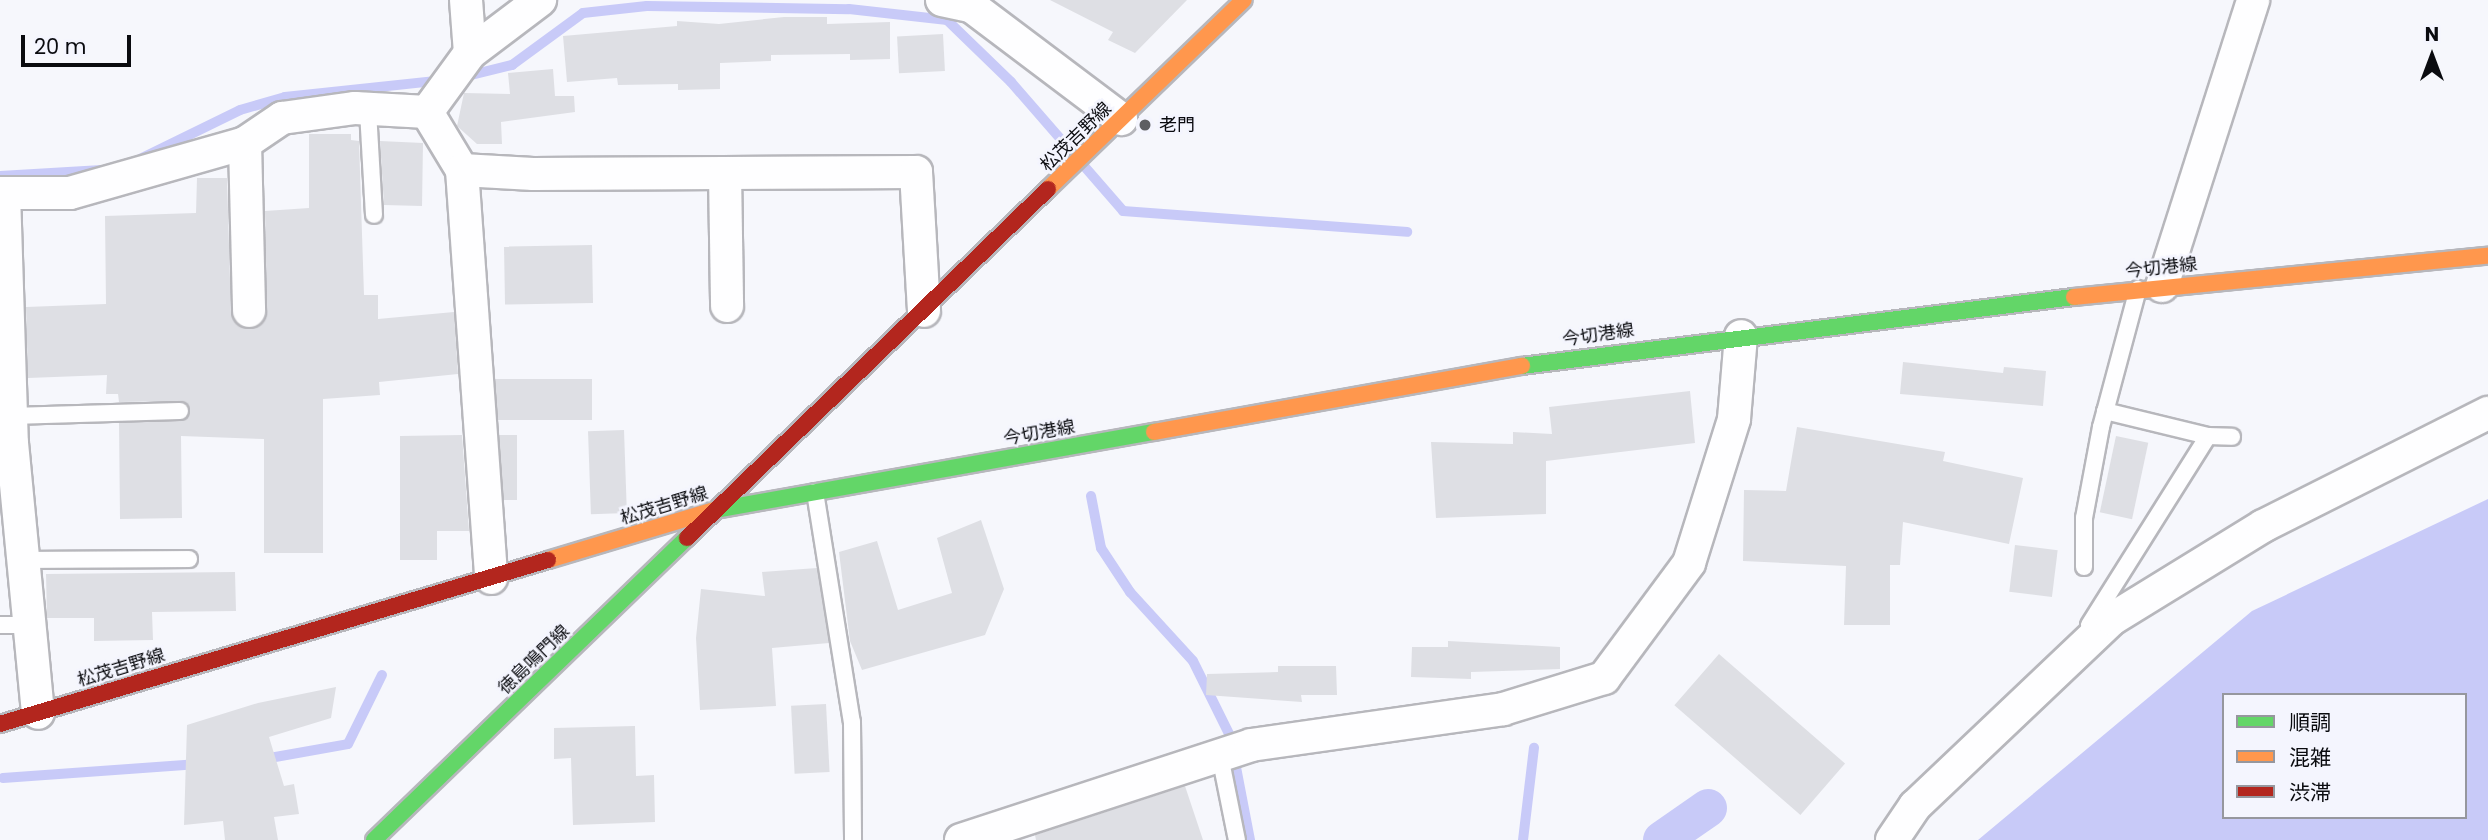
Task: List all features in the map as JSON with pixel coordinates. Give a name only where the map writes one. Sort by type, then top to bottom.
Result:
[{"type":"main road","name":"松茂吉野線","points":[[0,724],[721,509],[1244,0]]},
{"type":"main road","name":"今切港線","points":[[721,509],[1583,355],[2150,288],[2488,256]]},
{"type":"main road","name":"徳島鳴門線","points":[[374,840],[721,509]]},
{"type":"street","points":[[466,0],[470,53]]},
{"type":"street","points":[[427,112],[470,53],[540,0]]},
{"type":"street","points":[[942,0],[971,6],[1121,119]]},
{"type":"street","points":[[2150,288],[2253,0]]},
{"type":"street","points":[[38,713],[15,625],[24,560],[8,477],[11,416],[2,193],[70,193],[245,143],[282,118],[355,108],[368,111],[427,112]]},
{"type":"street","points":[[427,112],[462,170],[491,578]]},
{"type":"street","points":[[245,143],[249,311]]},
{"type":"street","points":[[462,170],[533,174],[916,172],[924,311]]},
{"type":"street","points":[[725,173],[727,306]]},
{"type":"street","points":[[961,840],[1251,745],[1503,709],[1604,678],[1689,563],[1734,419],[1741,336]]},
{"type":"street","points":[[1892,840],[1915,806],[2112,619],[2263,526],[2488,413]]},
{"type":"lane","points":[[368,111],[374,215]]},
{"type":"lane","points":[[2084,567],[2084,519],[2105,411],[2150,288]]},
{"type":"lane","points":[[11,416],[180,411]]},
{"type":"lane","points":[[2105,411],[2208,436],[2232,437]]},
{"type":"lane","points":[[2065,663],[2208,436]]},
{"type":"lane","points":[[815,492],[852,722],[853,840]]},
{"type":"lane","points":[[24,560],[189,559]]},
{"type":"lane","points":[[1220,756],[1237,840]]},
{"type":"water","points":[[2488,499],[2488,840],[1978,840],[2252,611]]},
{"type":"building","points":[[1050,0],[1187,0],[1135,53],[1108,40],[1113,32]]},
{"type":"building","points":[[784,17],[827,17],[827,24],[890,22],[890,59],[850,60],[850,54],[771,55],[771,61],[720,63],[720,89],[678,90],[678,84],[618,85],[617,78],[567,82],[563,36],[677,26],[677,21],[719,24]]},
{"type":"building","points":[[943,34],[945,71],[899,73],[897,36]]},
{"type":"building","points":[[553,69],[555,96],[574,96],[575,112],[501,122],[502,144],[477,144],[457,126],[464,93],[510,94],[508,73]]},
{"type":"building","points":[[309,134],[351,134],[351,140],[359,141],[364,295],[378,295],[378,319],[454,312],[458,374],[379,382],[380,395],[323,399],[323,553],[264,553],[264,439],[181,436],[182,518],[120,519],[119,423],[181,421],[189,415],[189,406],[180,401],[119,402],[118,394],[106,394],[107,375],[28,378],[26,307],[106,304],[105,216],[196,213],[197,178],[227,178],[231,312],[240,327],[258,327],[267,311],[265,211],[309,208]]},
{"type":"building","points":[[380,141],[423,143],[422,206],[384,205]]},
{"type":"building","points":[[592,245],[593,303],[505,305],[504,247]]},
{"type":"building","points":[[1903,362],[2003,373],[2004,367],[2046,371],[2043,406],[1900,394]]},
{"type":"building","points":[[495,379],[592,379],[592,420],[495,420]]},
{"type":"building","points":[[1690,391],[1695,443],[1546,461],[1546,514],[1436,518],[1431,442],[1513,444],[1513,432],[1552,434],[1549,407]]},
{"type":"building","points":[[1797,427],[1945,452],[1943,461],[2023,478],[2009,544],[1903,522],[1900,565],[1890,565],[1890,625],[1844,625],[1846,566],[1743,561],[1744,490],[1786,491]]},
{"type":"building","points":[[624,430],[627,513],[591,514],[588,431]]},
{"type":"building","points":[[462,435],[469,531],[437,531],[437,560],[400,560],[400,436]]},
{"type":"building","points":[[499,435],[517,435],[517,500],[499,500]]},
{"type":"building","points":[[2116,436],[2148,443],[2132,519],[2100,512]]},
{"type":"building","points":[[981,520],[1004,589],[985,635],[862,670],[850,641],[839,552],[877,541],[898,610],[952,593],[937,538]]},
{"type":"building","points":[[2015,545],[2058,550],[2052,597],[2009,592]]},
{"type":"building","points":[[817,568],[829,643],[772,648],[776,706],[700,710],[696,638],[701,589],[765,596],[762,572]]},
{"type":"building","points":[[235,572],[236,611],[152,612],[153,640],[94,641],[94,618],[47,618],[46,574]]},
{"type":"building","points":[[1448,641],[1560,647],[1560,669],[1471,672],[1471,679],[1411,677],[1412,647],[1448,647]]},
{"type":"building","points":[[1719,654],[1845,764],[1800,815],[1674,705]]},
{"type":"building","points":[[1278,666],[1336,666],[1337,695],[1301,695],[1302,702],[1206,695],[1207,674],[1278,672]]},
{"type":"building","points":[[336,687],[331,718],[269,737],[284,786],[294,784],[299,814],[274,817],[278,840],[225,840],[223,821],[184,825],[187,725],[258,703]]},
{"type":"building","points":[[826,704],[830,772],[795,774],[791,706]]},
{"type":"building","points":[[635,726],[636,776],[654,775],[655,822],[573,825],[571,758],[554,759],[554,728]]},
{"type":"building","points":[[1185,786],[1203,840],[1036,840],[1035,835]]},
{"type":"waterway","points":[[459,78],[512,65],[583,13],[647,6],[849,9],[947,20],[1011,82],[1123,211],[1407,232]]},
{"type":"waterway","points":[[140,159],[240,110],[285,97],[443,80]]},
{"type":"waterway","points":[[0,176],[102,170]]},
{"type":"waterway","points":[[1091,496],[1101,548],[1130,592],[1193,661],[1230,736],[1250,840]]},
{"type":"waterway","points":[[264,759],[348,744],[382,675]]},
{"type":"waterway","points":[[1523,840],[1534,748]]},
{"type":"waterway","points":[[3,778],[199,764]]},
{"type":"waterway","points":[[1662,840],[1708,808]]},
{"type":"traffic: fast","points":[[1522,366],[2074,297]]},
{"type":"traffic: fast","points":[[721,509],[1154,432]]},
{"type":"traffic: fast","points":[[374,840],[687,538]]},
{"type":"traffic: slow","points":[[1048,189],[1244,0]]},
{"type":"traffic: slow","points":[[2074,297],[2488,256]]},
{"type":"traffic: slow","points":[[1154,432],[1522,366]]},
{"type":"traffic: slow","points":[[548,560],[715,510]]},
{"type":"traffic: jam","points":[[687,538],[1048,189]]},
{"type":"traffic: jam","points":[[0,724],[548,560]]},
{"type":"place","name":"老門","points":[[1145,125]]}]
